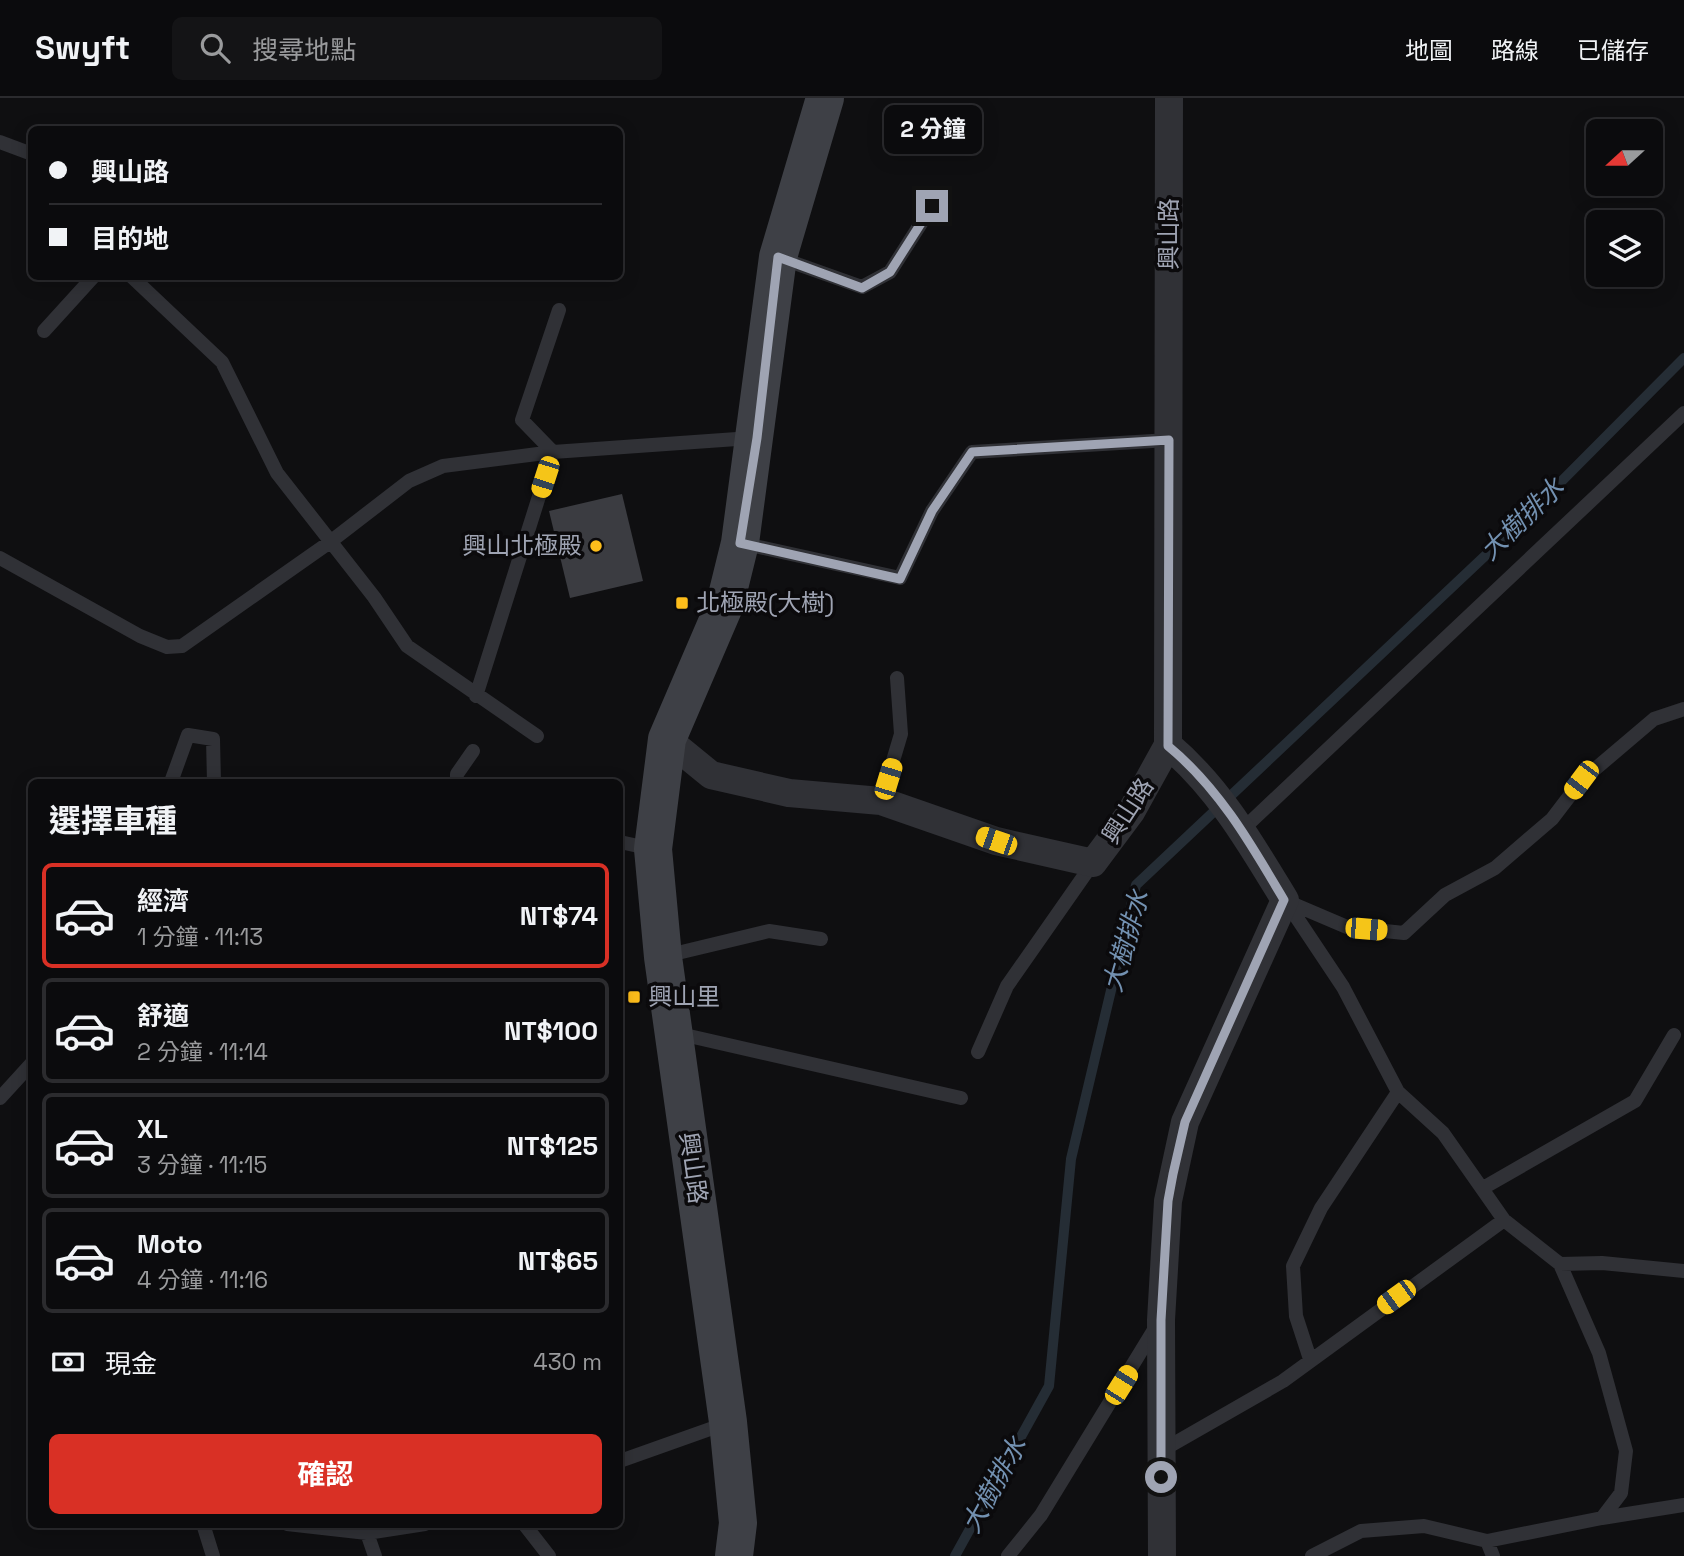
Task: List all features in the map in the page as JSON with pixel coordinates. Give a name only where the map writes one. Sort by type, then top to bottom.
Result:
[{"type":"main road","name":"興山路","points":[[734,1556],[738,1523],[728,1422],[663,957],[636,846],[667,739],[725,604],[740,543],[757,438],[778,257],[825,98]]},
{"type":"street","name":"興山路","points":[[667,739],[711,775],[789,793],[881,801],[996,841],[1093,863],[1131,812],[1168,746],[1169,98]]},
{"type":"street","points":[[1162,1556],[1161,1320],[1168,1201],[1185,1122],[1284,900],[1238,824],[1190,764],[1168,746]]},
{"type":"lane","points":[[0,142],[28,152]]},
{"type":"lane","points":[[778,257],[862,288],[890,272],[932,206]]},
{"type":"lane","points":[[44,331],[90,280]]},
{"type":"lane","points":[[135,280],[222,362],[277,473],[374,597],[407,646],[475,696],[537,736]]},
{"type":"lane","points":[[553,452],[522,420],[559,310]]},
{"type":"lane","points":[[1238,824],[1684,413]]},
{"type":"lane","points":[[0,558],[141,636],[167,647],[182,646],[330,542],[409,481],[443,466],[553,452],[757,438]]},
{"type":"lane","points":[[740,543],[900,579],[932,511],[972,452],[1169,440]]},
{"type":"lane","points":[[475,696],[553,452]]},
{"type":"lane","points":[[881,801],[901,734],[897,678]]},
{"type":"lane","points":[[1284,900],[1347,927],[1404,933],[1445,895],[1494,868],[1552,819],[1581,780],[1654,719],[1684,709]]},
{"type":"lane","points":[[172,779],[188,735],[213,739],[214,779]]},
{"type":"lane","points":[[457,779],[457,774],[473,751]]},
{"type":"lane","points":[[978,1052],[1007,986],[1093,863]]},
{"type":"lane","points":[[1284,900],[1343,987],[1398,1092],[1443,1133],[1504,1220],[1560,1264],[1599,1353],[1626,1451],[1621,1493],[1602,1518]]},
{"type":"lane","points":[[663,957],[769,931],[821,939]]},
{"type":"lane","points":[[674,1033],[961,1098]]},
{"type":"lane","points":[[1483,1188],[1635,1101],[1674,1035]]},
{"type":"lane","points":[[0,1098],[28,1067]]},
{"type":"lane","points":[[1310,1359],[1296,1316],[1293,1266],[1321,1208],[1398,1092]]},
{"type":"lane","points":[[1161,1451],[1283,1381],[1504,1220]]},
{"type":"lane","points":[[1560,1264],[1602,1263],[1684,1271]]},
{"type":"lane","points":[[1008,1556],[1041,1515],[1161,1320]]},
{"type":"lane","points":[[623,1460],[728,1422]]},
{"type":"lane","points":[[1312,1556],[1361,1531],[1424,1525],[1487,1541],[1602,1518],[1684,1506]]},
{"type":"lane","points":[[204,1528],[212,1556]]},
{"type":"lane","points":[[323,1528],[367,1533],[399,1528]]},
{"type":"lane","points":[[527,1528],[549,1556]]},
{"type":"lane","points":[[367,1533],[375,1556]]},
{"type":"lane","points":[[1487,1541],[1493,1556]]},
{"type":"building","name":"興山北極殿","points":[[622,494],[643,581],[570,598],[549,511]]},
{"type":"waterway","name":"大樹排水","points":[[955,1556],[1049,1386],[1071,1159],[1136,885],[1521,522],[1684,358]]},
{"type":"place","name":"興山北極殿","points":[[596,546]]},
{"type":"place","name":"北極殿(大樹)","points":[[682,603]]},
{"type":"place","name":"興山里","points":[[634,997]]},
{"type":"route","points":[[932,206],[890,272],[862,288],[778,257],[757,438],[740,543],[900,579],[932,511],[972,452],[1169,440],[1168,746],[1190,764],[1234,817],[1284,900],[1185,1122],[1173,1174],[1168,1201],[1161,1320],[1161,1477]]}]
